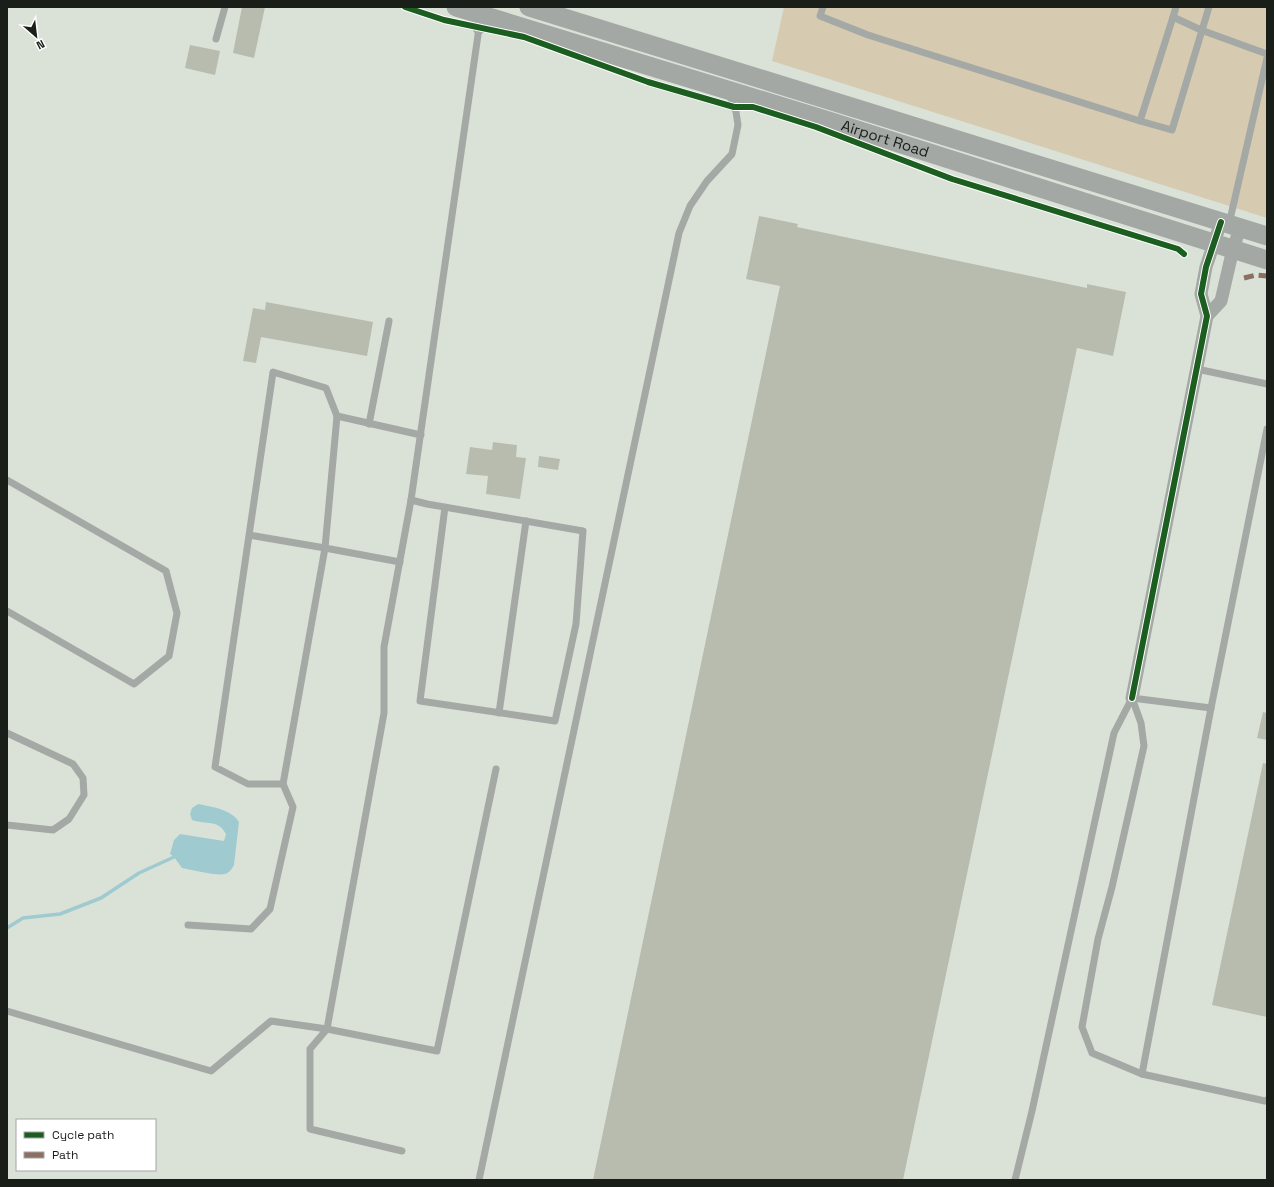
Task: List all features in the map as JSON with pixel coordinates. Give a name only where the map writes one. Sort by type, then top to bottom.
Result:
[{"type":"main road","name":"Airport Road","points":[[456,7],[482,17],[727,90],[1267,260]]},
{"type":"main road","name":"Airport Road","points":[[529,7],[1267,236]]},
{"type":"street","points":[[1132,698],[1207,316],[1201,294],[1206,267],[1213,243],[1230,225]]},
{"type":"street","points":[[1207,316],[1221,301],[1233,250],[1230,225]]},
{"type":"lane","points":[[216,39],[225,7]]},
{"type":"lane","points":[[823,7],[820,16],[868,35],[1172,130],[1209,7]]},
{"type":"lane","points":[[1140,121],[1176,7]]},
{"type":"lane","points":[[402,1151],[310,1129],[310,1049],[327,1029],[384,713],[384,647],[412,500],[482,17]]},
{"type":"lane","points":[[1173,18],[1267,54]]},
{"type":"lane","points":[[1230,225],[1267,58]]},
{"type":"lane","points":[[480,1180],[679,233],[690,206],[707,181],[732,154],[738,125],[736,112],[727,90]]},
{"type":"lane","points":[[370,424],[389,321]]},
{"type":"lane","points":[[1197,369],[1267,384]]},
{"type":"lane","points":[[188,924],[251,929],[270,909],[293,807],[283,784],[325,548],[337,416],[326,388],[273,372],[215,767],[248,784],[283,784]]},
{"type":"lane","points":[[337,416],[421,435]]},
{"type":"lane","points":[[1142,1074],[1211,708],[1267,429]]},
{"type":"lane","points":[[7,480],[166,571],[177,614],[169,656],[134,684],[7,611]]},
{"type":"lane","points":[[412,500],[427,504],[445,507],[584,531],[576,624],[555,721],[420,701],[445,507]]},
{"type":"lane","points":[[499,713],[526,521]]},
{"type":"lane","points":[[249,535],[400,562]]},
{"type":"lane","points":[[1132,698],[1211,708]]},
{"type":"lane","points":[[1132,698],[1141,723],[1144,746],[1112,887],[1098,939],[1082,1027],[1092,1053],[1142,1074],[1265,1101],[1267,1100]]},
{"type":"lane","points":[[1015,1180],[1032,1111],[1114,733],[1132,698]]},
{"type":"lane","points":[[7,733],[73,764],[83,778],[84,795],[69,819],[53,830],[7,825]]},
{"type":"lane","points":[[7,1011],[211,1071],[271,1021],[327,1029],[437,1051],[496,769]]},
{"type":"shaded area","points":[[784,7],[1267,7],[1267,218],[772,61]]},
{"type":"water","points":[[198,804],[226,811],[239,822],[234,865],[230,871],[226,873],[210,874],[182,868],[170,854],[174,840],[180,834],[224,841],[226,834],[219,826],[192,820],[190,814],[192,808]]},
{"type":"building","points":[[242,7],[265,7],[254,58],[233,53]]},
{"type":"building","points":[[190,45],[220,51],[215,75],[185,68]]},
{"type":"building","points":[[759,216],[798,224],[797,227],[1087,288],[1087,284],[1126,292],[1113,356],[1077,348],[903,1180],[593,1180],[780,286],[746,279]]},
{"type":"building","points":[[266,302],[373,322],[367,356],[261,337],[256,363],[243,361],[253,308],[265,310]]},
{"type":"building","points":[[493,442],[517,445],[516,457],[526,458],[520,499],[486,494],[488,476],[466,474],[470,447],[492,450]]},
{"type":"building","points":[[539,456],[560,459],[558,470],[538,467]]},
{"type":"building","points":[[1263,712],[1267,713],[1267,740],[1257,738]]},
{"type":"building","points":[[1263,763],[1267,764],[1267,1017],[1212,1005]]},
{"type":"waterway","points":[[7,928],[23,918],[60,914],[101,898],[139,873],[174,857]]},
{"type":"marked path","points":[[1244,278],[1256,275],[1267,276]]},
{"type":"cycle path","points":[[405,7],[444,20],[524,37],[648,82],[734,107],[753,107],[816,127],[952,179],[1178,249],[1184,254]]},
{"type":"cycle path","points":[[1132,698],[1207,316],[1201,294],[1206,267],[1221,222]]}]
